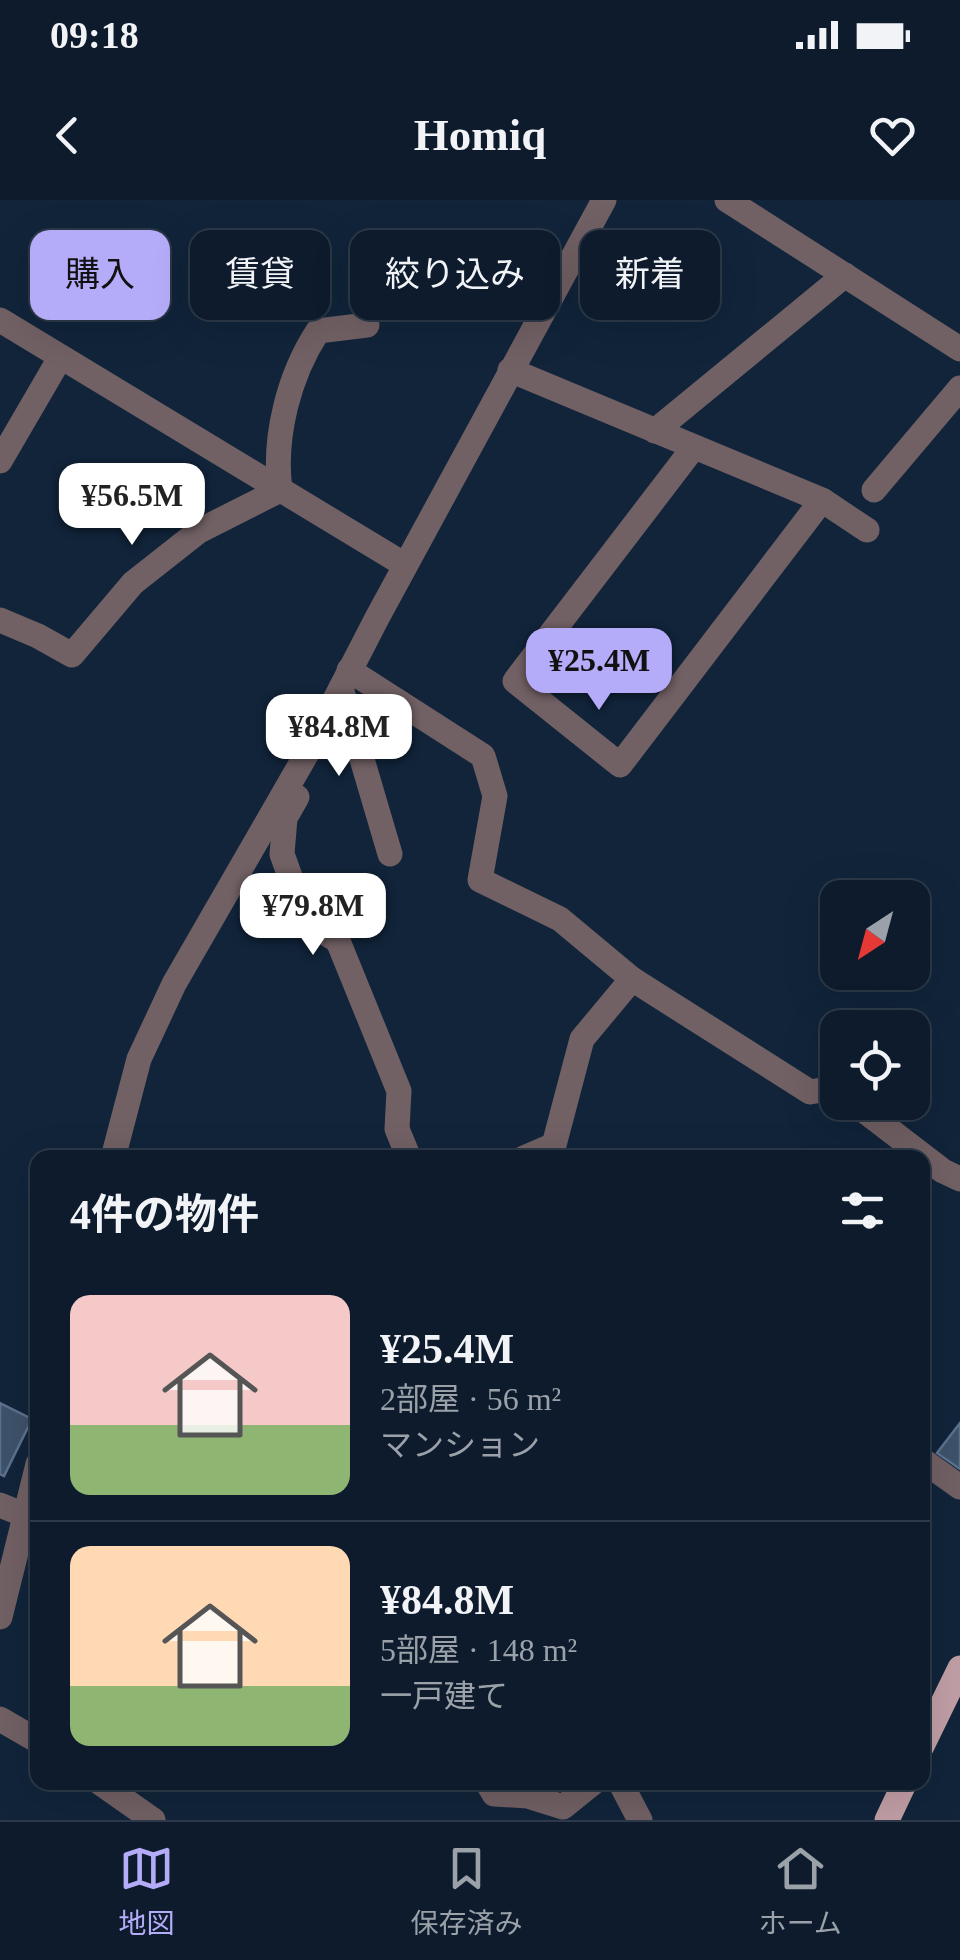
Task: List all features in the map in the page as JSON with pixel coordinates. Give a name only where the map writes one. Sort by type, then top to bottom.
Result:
[{"type":"main road","points":[[930,1735],[953,1702],[960,1668]]},
{"type":"main road","points":[[887,1820],[901,1790]]},
{"type":"street","points":[[116,1150],[139,1059],[174,984],[310,748],[604,200]]},
{"type":"street","points":[[728,200],[960,349]]},
{"type":"street","points":[[655,431],[845,275]]},
{"type":"street","points":[[0,320],[405,565]]},
{"type":"street","points":[[280,490],[276,460],[298,361],[318,331],[368,326]]},
{"type":"street","points":[[0,460],[60,358]]},
{"type":"street","points":[[510,370],[822,500],[868,530]]},
{"type":"street","points":[[874,490],[960,388]]},
{"type":"street","points":[[694,446],[515,682],[620,766],[822,500]]},
{"type":"street","points":[[0,620],[72,656],[132,583],[199,532],[280,490]]},
{"type":"street","points":[[345,679],[390,854]]},
{"type":"street","points":[[345,679],[482,756],[495,796],[480,880],[560,918],[632,979],[810,1092],[820,1090]]},
{"type":"street","points":[[310,748],[316,764],[286,818],[282,854],[302,910],[322,932],[338,941],[399,1091],[396,1129],[405,1150]]},
{"type":"street","points":[[542,1150],[554,1145],[582,1039],[632,979]]},
{"type":"street","points":[[877,1120],[917,1150]]},
{"type":"street","points":[[930,1160],[960,1179]]},
{"type":"street","points":[[930,1465],[960,1486]]},
{"type":"street","points":[[0,1505],[30,1508]]},
{"type":"street","points":[[0,1617],[30,1512]]},
{"type":"street","points":[[0,1719],[30,1736]]},
{"type":"street","points":[[115,1790],[154,1820]]},
{"type":"street","points":[[492,1790],[494,1794],[528,1796],[563,1807],[584,1790]]},
{"type":"street","points":[[624,1790],[640,1820]]},
{"type":"building","points":[[0,1403],[30,1418],[30,1423],[4,1476],[0,1474]]},
{"type":"building","points":[[960,1423],[960,1469],[937,1453]]}]
